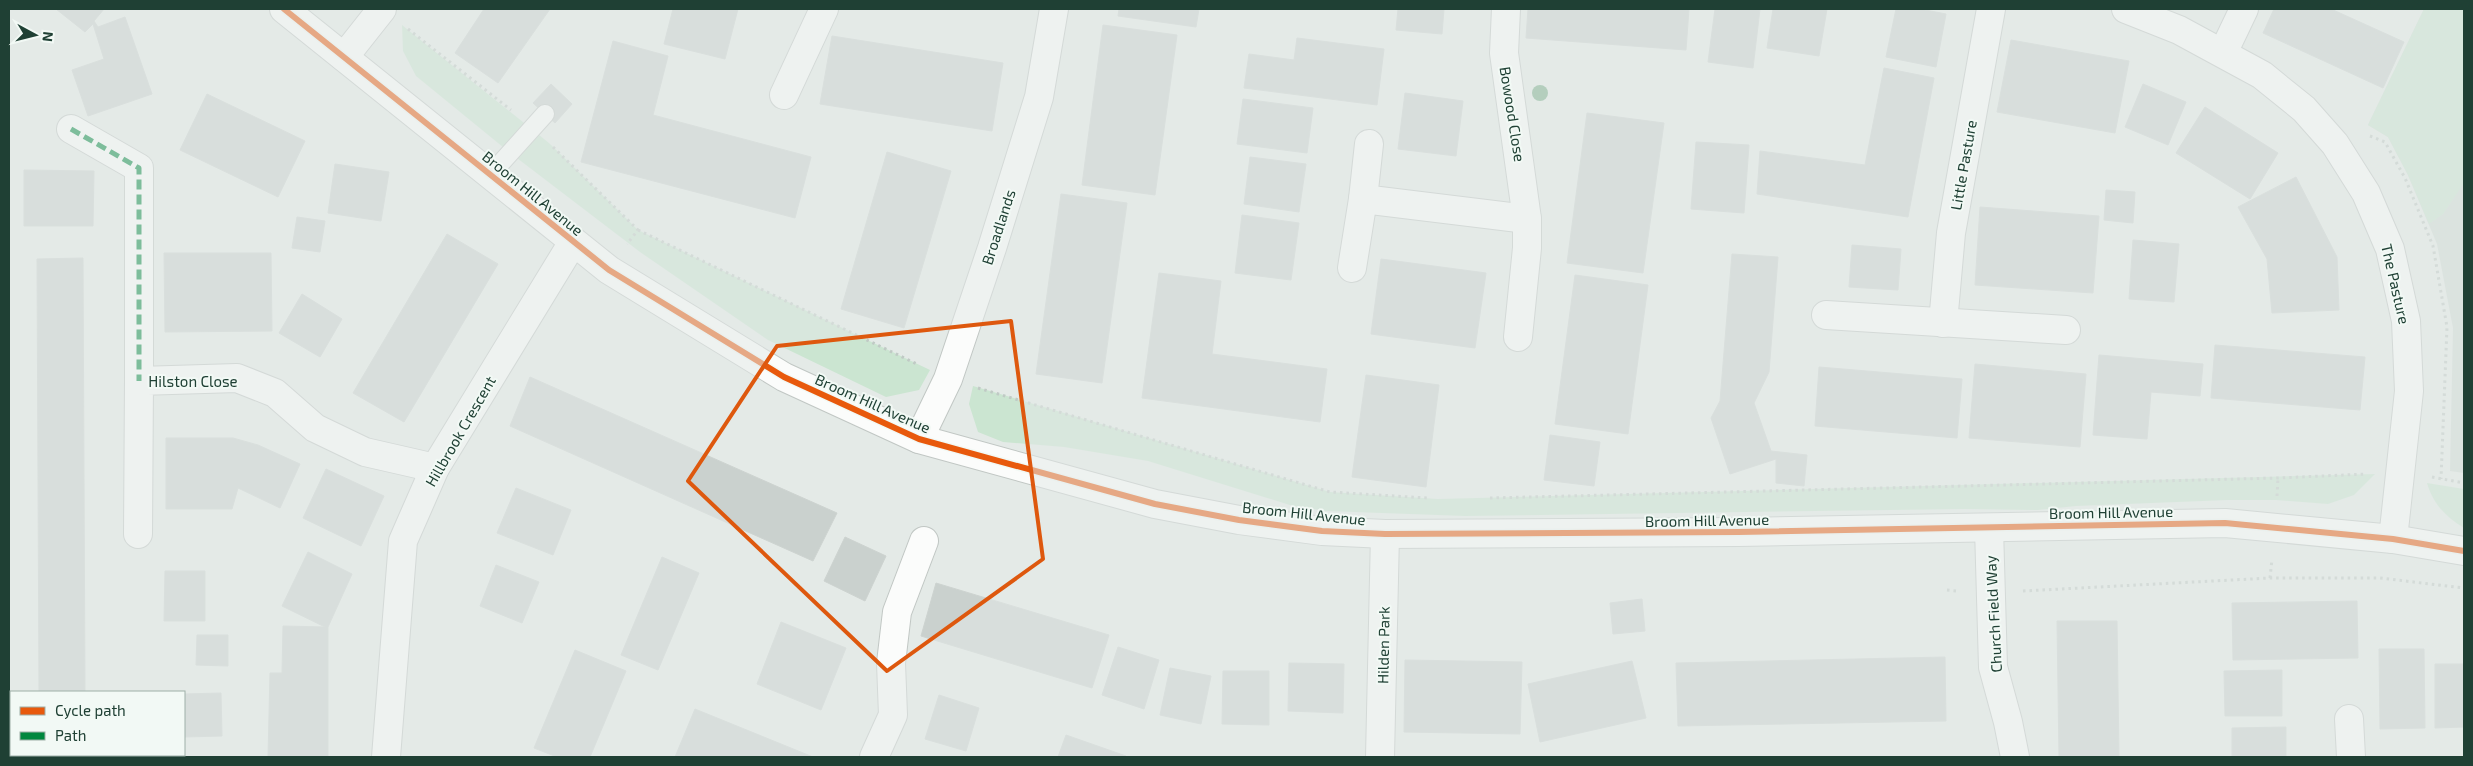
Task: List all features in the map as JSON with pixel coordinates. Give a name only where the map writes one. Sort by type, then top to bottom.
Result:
[{"type":"street","name":"Broom Hill Avenue","points":[[284,9],[609,270],[784,377],[918,438],[1155,504],[1239,520],[1322,531],[1386,534],[1458,535],[2225,523],[2393,539],[2464,551]]},
{"type":"street","points":[[344,57],[382,9]]},
{"type":"street","points":[[784,95],[824,9]]},
{"type":"street","name":"Bowood Close","points":[[1506,9],[1504,53],[1527,219],[1527,248],[1518,337]]},
{"type":"street","name":"Little Pasture","points":[[1943,323],[1951,233],[1991,9]]},
{"type":"street","name":"The Pasture","points":[[2126,9],[2179,30],[2262,74],[2304,109],[2335,144],[2366,193],[2390,249],[2406,321],[2409,390],[2393,539]]},
{"type":"street","points":[[2222,52],[2244,9]]},
{"type":"street","name":"Broadlands","points":[[918,438],[948,379],[1039,97],[1049,10]]},
{"type":"street","name":"Hilston Close","points":[[71,129],[139,168],[138,534]]},
{"type":"street","points":[[1352,268],[1370,144]]},
{"type":"street","points":[[1363,199],[1527,219]]},
{"type":"street","name":"Hillbrook Crescent","points":[[386,757],[403,542],[435,468],[573,242]]},
{"type":"street","points":[[1826,315],[2066,330]]},
{"type":"street","name":"Hilston Close","points":[[139,381],[238,378],[275,393],[315,428],[365,452],[435,468]]},
{"type":"street","name":"Church Field Way","points":[[1989,528],[1992,667],[2016,757]]},
{"type":"street","name":"Hilden Park","points":[[1380,757],[1386,534]]},
{"type":"street","points":[[874,757],[893,715],[891,663],[897,612],[924,541]]},
{"type":"street","points":[[2349,719],[2350,757]]},
{"type":"lane","points":[[491,174],[545,114]]},
{"type":"path","points":[[638,230],[948,379],[1330,492],[1428,498]]},
{"type":"path","points":[[1487,498],[2278,478],[2399,472],[2464,483]]},
{"type":"path","points":[[1947,590],[1990,593],[2279,578],[2380,578],[2464,588]]},
{"type":"highlighted area","points":[[1011,321],[1043,559],[887,671],[688,481],[777,346]]},
{"type":"shaded area","points":[[2424,9],[2464,9],[2464,473],[2450,471],[2453,328],[2437,244],[2408,175],[2388,137],[2368,125]]},
{"type":"green space","points":[[2424,9],[2464,9],[2464,183],[2443,214],[2429,224],[2408,175],[2388,137],[2368,125]]},
{"type":"green space","points":[[402,25],[549,143],[638,230],[930,370],[919,390],[886,397],[768,340],[640,252],[509,152],[416,76],[403,51]]},
{"type":"green space","points":[[973,386],[1330,492],[1438,499],[2375,474],[2354,495],[2328,504],[2276,500],[2228,500],[2076,506],[2038,510],[1965,509],[1465,516],[1326,511],[1293,506],[1148,461],[1064,447],[1003,442],[978,432],[969,404]]},
{"type":"green space","points":[[2427,483],[2464,489],[2464,528],[2441,509]]},
{"type":"building","points":[[56,9],[104,9],[94,21],[98,27],[125,17],[152,94],[88,116],[72,70],[104,59],[93,24],[85,32]]},
{"type":"building","points":[[484,9],[550,9],[498,83],[455,53]]},
{"type":"building","points":[[673,9],[738,9],[725,59],[664,44]]},
{"type":"building","points":[[1119,9],[1199,9],[1196,27],[1118,16]]},
{"type":"building","points":[[1398,9],[1444,9],[1442,34],[1396,30]]},
{"type":"building","points":[[1528,9],[1689,9],[1686,50],[1526,38]]},
{"type":"building","points":[[1715,9],[1760,9],[1753,68],[1708,62]]},
{"type":"building","points":[[1773,9],[1827,9],[1819,56],[1767,48]]},
{"type":"building","points":[[1896,9],[1920,9],[1946,14],[1936,67],[1886,57]]},
{"type":"building","points":[[2274,9],[2331,9],[2404,42],[2383,88],[2263,33]]},
{"type":"building","points":[[1103,25],[1177,35],[1155,195],[1082,185]]},
{"type":"building","points":[[832,36],[1003,63],[992,131],[820,104]]},
{"type":"building","points":[[1297,38],[1384,49],[1377,105],[1244,88],[1249,54],[1294,60]]},
{"type":"building","points":[[2011,40],[2129,61],[2115,133],[1997,112]]},
{"type":"building","points":[[613,41],[668,56],[653,115],[811,157],[795,218],[581,162]]},
{"type":"building","points":[[1884,68],[1934,78],[1908,217],[1757,194],[1760,151],[1865,165]]},
{"type":"building","points":[[551,84],[572,104],[555,123],[533,103]]},
{"type":"building","points":[[2143,84],[2186,102],[2168,145],[2125,127]]},
{"type":"building","points":[[1405,93],[1463,101],[1456,156],[1398,149]]},
{"type":"building","points":[[207,94],[305,141],[278,197],[180,150]]},
{"type":"building","points":[[1243,99],[1313,108],[1307,153],[1237,144]]},
{"type":"building","points":[[2205,107],[2278,153],[2250,199],[2176,153]]},
{"type":"building","points":[[1587,113],[1664,123],[1643,273],[1567,263]]},
{"type":"building","points":[[1696,142],[1749,145],[1744,213],[1691,209]]},
{"type":"building","points":[[887,152],[951,171],[904,328],[841,309]]},
{"type":"building","points":[[1250,157],[1306,164],[1299,212],[1244,204]]},
{"type":"building","points":[[335,164],[389,172],[381,221],[328,213]]},
{"type":"building","points":[[24,170],[94,171],[93,226],[24,226]]},
{"type":"building","points":[[2296,177],[2337,257],[2339,310],[2272,313],[2267,259],[2238,207]]},
{"type":"building","points":[[2106,190],[2135,192],[2133,223],[2104,220]]},
{"type":"building","points":[[1061,194],[1127,203],[1102,383],[1036,374]]},
{"type":"building","points":[[1980,207],[2099,216],[2093,293],[1975,285]]},
{"type":"building","points":[[1242,215],[1299,223],[1291,280],[1235,273]]},
{"type":"building","points":[[297,217],[325,221],[320,252],[292,248]]},
{"type":"building","points":[[447,234],[498,264],[404,422],[353,393]]},
{"type":"building","points":[[2133,240],[2179,244],[2174,302],[2129,299]]},
{"type":"building","points":[[1852,245],[1901,249],[1898,290],[1849,287]]},
{"type":"building","points":[[164,253],[271,253],[272,331],[165,332]]},
{"type":"building","points":[[1732,254],[1778,257],[1769,372],[1754,403],[1771,451],[1807,455],[1804,486],[1776,483],[1776,459],[1730,474],[1711,418],[1720,401]]},
{"type":"building","points":[[83,258],[85,691],[39,691],[37,259]]},
{"type":"building","points":[[1381,259],[1486,273],[1475,348],[1371,334]]},
{"type":"building","points":[[1159,273],[1221,281],[1212,354],[1327,369],[1320,422],[1142,398]]},
{"type":"building","points":[[1575,275],[1648,285],[1628,434],[1555,424]]},
{"type":"building","points":[[302,294],[342,319],[320,357],[279,333]]},
{"type":"building","points":[[2215,345],[2365,357],[2360,410],[2211,398]]},
{"type":"building","points":[[2099,355],[2203,364],[2200,396],[2151,392],[2147,439],[2093,435]]},
{"type":"building","points":[[1975,364],[2086,374],[2080,447],[1969,438]]},
{"type":"building","points":[[1819,367],[1962,379],[1957,438],[1815,426]]},
{"type":"building","points":[[1366,375],[1439,385],[1426,487],[1352,477]]},
{"type":"building","points":[[530,377],[837,513],[813,561],[510,426]]},
{"type":"building","points":[[1550,435],[1600,442],[1594,486],[1544,480]]},
{"type":"building","points":[[166,438],[233,438],[258,445],[300,464],[280,508],[238,488],[232,509],[166,509]]},
{"type":"building","points":[[326,469],[384,496],[361,546],[303,518]]},
{"type":"building","points":[[516,488],[571,510],[553,555],[497,533]]},
{"type":"building","points":[[845,537],[886,556],[865,601],[824,581]]},
{"type":"building","points":[[308,552],[352,574],[328,627],[328,757],[268,757],[270,673],[282,673],[283,626],[325,627],[282,606]]},
{"type":"building","points":[[662,557],[699,573],[658,670],[621,655]]},
{"type":"building","points":[[496,565],[539,582],[522,623],[480,606]]},
{"type":"building","points":[[165,571],[205,571],[205,621],[164,621]]},
{"type":"building","points":[[936,583],[1109,635],[1092,688],[921,636]]},
{"type":"building","points":[[1642,599],[1645,631],[1613,634],[1610,603]]},
{"type":"building","points":[[2357,601],[2358,658],[2233,660],[2232,603]]},
{"type":"building","points":[[2057,621],[2117,621],[2119,757],[2059,757]]},
{"type":"building","points":[[781,622],[846,648],[821,710],[757,684]]},
{"type":"building","points":[[197,635],[228,635],[228,666],[196,665]]},
{"type":"building","points":[[1118,647],[1159,660],[1144,709],[1102,695]]},
{"type":"building","points":[[2379,649],[2424,649],[2425,728],[2380,729]]},
{"type":"building","points":[[575,650],[626,671],[590,757],[557,757],[534,748]]},
{"type":"building","points":[[1945,657],[1946,721],[1678,726],[1676,663]]},
{"type":"building","points":[[1405,660],[1522,662],[1520,734],[1404,732]]},
{"type":"building","points":[[1632,661],[1646,718],[1540,742],[1528,684]]},
{"type":"building","points":[[1289,663],[1344,664],[1343,713],[1288,711]]},
{"type":"building","points":[[2435,664],[2464,664],[2464,727],[2435,728]]},
{"type":"building","points":[[1170,668],[1211,676],[1201,724],[1160,715]]},
{"type":"building","points":[[2282,670],[2282,716],[2225,716],[2224,671]]},
{"type":"building","points":[[1223,671],[1269,671],[1269,725],[1222,724]]},
{"type":"building","points":[[221,693],[222,736],[185,737],[185,694]]},
{"type":"building","points":[[939,695],[979,708],[966,751],[925,739]]},
{"type":"building","points":[[695,709],[813,757],[675,757]]},
{"type":"building","points":[[2286,727],[2286,757],[2232,757],[2232,728]]},
{"type":"building","points":[[1066,735],[1126,756],[1126,757],[1058,757]]},
{"type":"building","points":[[9,746],[10,756],[70,756],[70,757],[9,757]]},
{"type":"building","points":[[86,756],[114,756],[114,757]]},
{"type":"marked path","points":[[71,129],[139,168],[139,381]]},
{"type":"cycle path","points":[[284,9],[609,270],[784,377],[919,439],[1155,504],[1239,520],[1322,531],[1385,534],[1738,532],[2225,523],[2393,539],[2464,551]]}]
